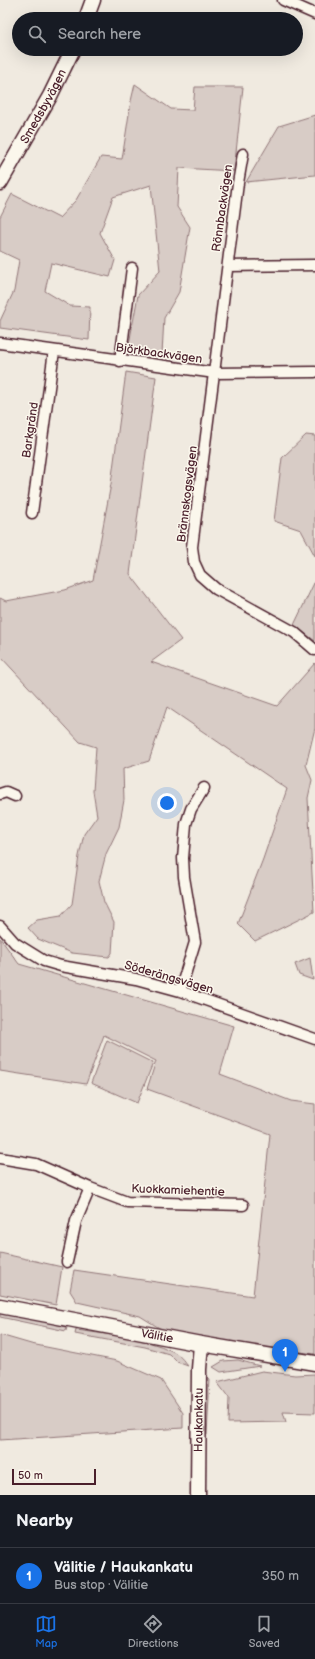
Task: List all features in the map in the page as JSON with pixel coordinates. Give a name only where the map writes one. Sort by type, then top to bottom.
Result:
[{"type":"main road","points":[[89,12],[93,0]]},
{"type":"main road","name":"Smedsbyvägen","points":[[0,183],[50,96],[70,56]]},
{"type":"main road","name":"Välitie","points":[[0,1306],[201,1344],[315,1362]]},
{"type":"main road","name":"Haukankatu","points":[[198,1495],[199,1376],[201,1344]]},
{"type":"street","points":[[283,0],[315,14]]},
{"type":"street","name":"Rönnbackvägen","points":[[215,373],[238,183],[243,154]]},
{"type":"street","name":"Rönnbackvägen","points":[[228,266],[315,265]]},
{"type":"street","points":[[120,361],[132,268]]},
{"type":"street","name":"Björkbackvägen","points":[[0,343],[120,361],[215,373],[315,372]]},
{"type":"street","name":"Barkgränd","points":[[32,513],[54,351]]},
{"type":"street","name":"Brännskogsvägen","points":[[215,373],[192,547],[194,562],[200,575],[216,589],[294,632],[315,650]]},
{"type":"street","points":[[180,991],[195,942],[184,877],[183,858],[186,824],[191,810],[204,788]]},
{"type":"street","points":[[0,794],[6,792],[15,796]]},
{"type":"street","name":"Söderängsvägen","points":[[0,926],[15,942],[44,960],[61,966],[136,979],[180,991],[315,1039]]},
{"type":"street","name":"Kuokkamiehentie","points":[[0,1158],[36,1164],[90,1188],[127,1202],[243,1205]]},
{"type":"street","points":[[67,1262],[76,1221],[90,1188]]},
{"type":"shaded area","points":[[135,84],[171,109],[193,110],[195,87],[243,87],[234,171],[179,168],[177,207],[190,227],[179,292],[164,318],[162,354],[128,350],[138,295],[160,271],[151,185],[113,197],[100,233],[115,260],[110,277],[51,263],[45,291],[70,306],[90,307],[89,340],[0,328],[0,321],[14,291],[19,260],[0,251],[0,217],[12,194],[59,218],[76,200],[101,157],[122,159]]},
{"type":"shaded area","points":[[315,115],[315,175],[246,182],[279,126]]},
{"type":"shaded area","points":[[126,372],[156,377],[130,574],[181,640],[151,662],[277,706],[315,663],[315,728],[306,765],[312,780],[308,798],[314,912],[255,941],[238,924],[263,859],[287,789],[167,707],[149,761],[123,769],[124,800],[119,827],[106,854],[99,881],[104,902],[114,922],[112,953],[109,957],[72,953],[38,939],[28,928],[37,920],[61,916],[72,904],[79,856],[84,834],[97,816],[93,791],[96,747],[80,742],[0,656],[0,598],[6,601],[65,590],[93,580],[111,484]]},
{"type":"shaded area","points":[[306,435],[315,436],[315,556],[301,530],[274,521],[282,458]]},
{"type":"shaded area","points":[[315,581],[315,641],[294,625]]},
{"type":"shaded area","points":[[0,938],[19,964],[234,1026],[220,1074],[291,1101],[315,1104],[315,1354],[241,1344],[161,1329],[140,1316],[77,1302],[70,1291],[74,1270],[253,1296],[270,1134],[147,1089],[156,1061],[104,1035],[86,1084],[0,1071]]},
{"type":"shaded area","points":[[310,958],[313,980],[299,975],[295,964]]},
{"type":"shaded area","points":[[107,1040],[153,1063],[137,1103],[91,1083]]},
{"type":"shaded area","points":[[0,1253],[62,1267],[56,1305],[0,1294]]},
{"type":"shaded area","points":[[0,1311],[67,1327],[66,1331],[0,1317]]},
{"type":"shaded area","points":[[76,1330],[125,1337],[150,1343],[174,1352],[181,1357],[188,1366],[177,1362],[169,1354],[145,1347],[75,1334]]},
{"type":"shaded area","points":[[0,1335],[31,1344],[117,1361],[161,1380],[183,1413],[183,1428],[0,1440]]},
{"type":"shaded area","points":[[238,1360],[260,1366],[221,1372],[213,1367],[223,1361]]},
{"type":"shaded area","points":[[262,1371],[295,1375],[315,1374],[315,1413],[283,1412],[286,1422],[228,1423],[229,1398],[217,1382]]},
{"type":"shaded area","points":[[207,1377],[210,1379],[207,1435],[204,1435]]},
{"type":"place","name":"Välitie / Haukankatu","points":[[285,1372]]}]
